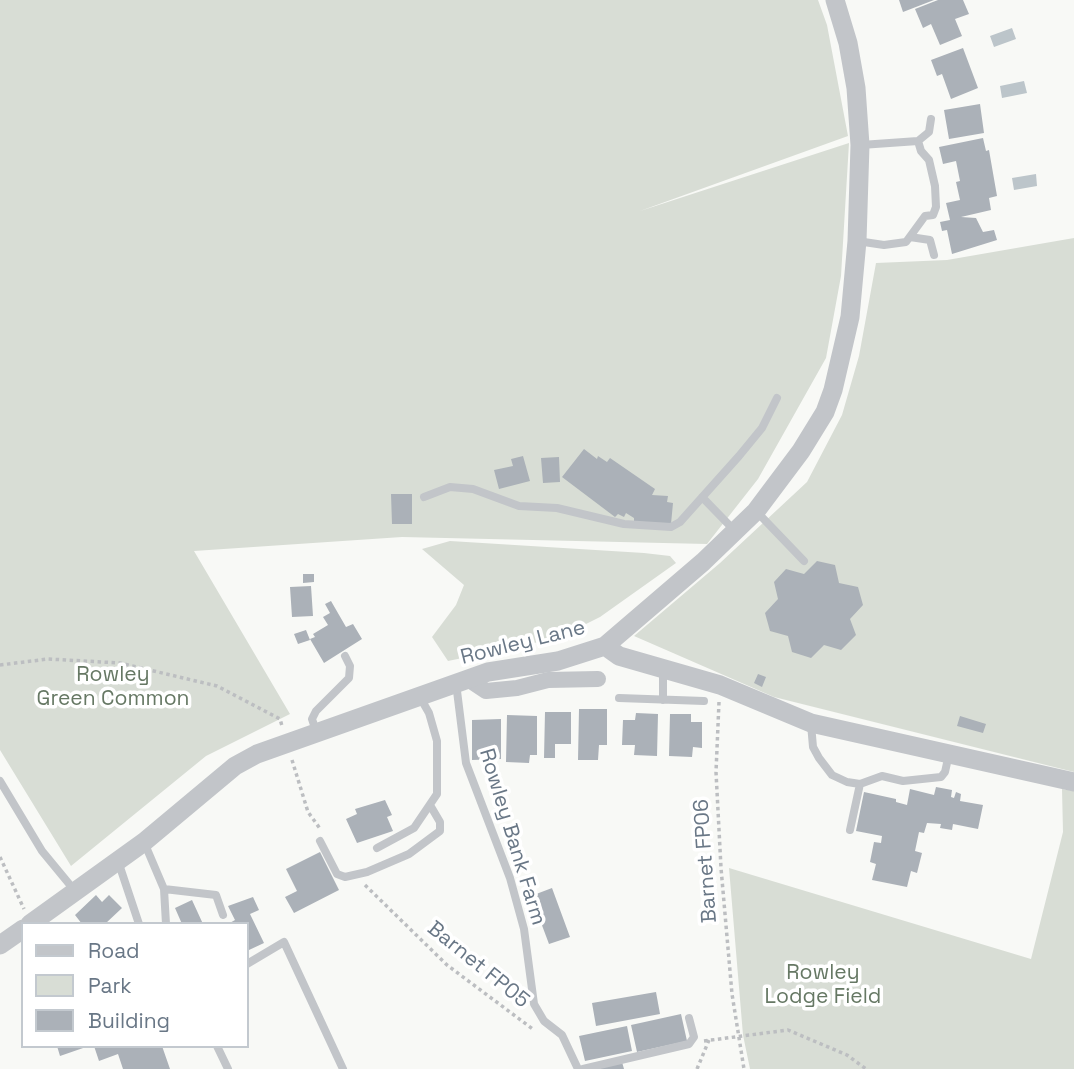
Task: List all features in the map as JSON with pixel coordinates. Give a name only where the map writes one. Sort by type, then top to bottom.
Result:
[{"type":"street","points":[[605,646],[736,531],[755,511],[801,451],[829,401],[840,368],[850,317],[857,241],[860,145],[852,66],[835,0]]},
{"type":"street","name":"Rowley Lane","points":[[36,922],[144,842],[235,766],[288,744],[421,699],[462,681],[558,661],[605,646],[619,656],[720,685],[811,724],[1074,782]]},
{"type":"street","points":[[462,681],[486,691],[517,688],[548,680],[598,679]]},
{"type":"street","name":"Rowley Lane","points":[[0,945],[21,932]]},
{"type":"lane","points":[[860,145],[918,141],[929,132],[931,119]]},
{"type":"lane","points":[[857,241],[884,245],[905,242],[925,216],[933,215],[936,207],[929,160],[921,151],[918,141]]},
{"type":"lane","points":[[910,237],[930,240],[934,255]]},
{"type":"lane","points":[[424,497],[450,487],[473,489],[519,506],[557,508],[624,524],[671,527],[762,428],[777,398]]},
{"type":"lane","points":[[702,496],[736,531]]},
{"type":"lane","points":[[755,511],[804,561]]},
{"type":"lane","points":[[317,734],[312,719],[316,710],[349,678],[350,666],[345,656]]},
{"type":"lane","points":[[663,668],[663,700]]},
{"type":"lane","name":"Rowley Bank Farm","points":[[462,681],[466,764],[510,878],[524,929],[534,1004],[544,1021],[562,1035],[580,1069]]},
{"type":"lane","points":[[619,698],[704,701]]},
{"type":"lane","points":[[377,848],[414,828],[437,794],[437,741],[421,699]]},
{"type":"lane","points":[[811,724],[813,747],[832,775],[847,782],[860,784],[882,776],[903,781],[941,777],[945,772],[949,754]]},
{"type":"lane","points":[[0,781],[42,851],[75,891]]},
{"type":"lane","points":[[850,830],[860,784]]},
{"type":"lane","points":[[321,837],[337,874],[354,875],[409,855],[440,831],[440,822],[430,805]]},
{"type":"lane","points":[[144,842],[163,889],[166,922]]},
{"type":"lane","points":[[118,861],[138,922]]},
{"type":"lane","points":[[163,889],[216,895],[223,915]]},
{"type":"lane","points":[[248,963],[284,942],[343,1069]]},
{"type":"lane","points":[[580,1069],[689,1044],[694,1037],[689,1018]]},
{"type":"lane","points":[[218,1048],[228,1069]]},
{"type":"path","points":[[0,666],[48,659],[120,663],[217,686],[280,719],[308,812],[321,837]]},
{"type":"path","name":"Barnet FP06","points":[[720,685],[716,772],[732,995],[744,1069]]},
{"type":"path","points":[[0,857],[22,906],[34,922]]},
{"type":"path","name":"Barnet FP05","points":[[354,875],[447,965],[542,1036]]},
{"type":"path","points":[[689,1044],[738,1034],[788,1030],[847,1055],[866,1069]]},
{"type":"path","points":[[697,1069],[709,1040]]},
{"type":"green space","name":"Rowley Green Common","points":[[0,0],[818,0],[827,25],[848,136],[640,211],[849,143],[841,276],[826,358],[758,479],[707,544],[402,537],[194,551],[290,714],[206,756],[71,866],[0,750]]},
{"type":"green space","points":[[1074,238],[1074,772],[774,697],[634,636],[720,563],[807,482],[842,415],[859,356],[876,263],[947,260]]},
{"type":"green space","points":[[450,541],[644,553],[670,556],[676,563],[600,617],[558,638],[448,661],[432,637],[456,605],[464,585],[422,549]]},
{"type":"green space","name":"Rowley Lodge Field","points":[[1062,789],[1074,791],[1074,1069],[750,1069],[743,1035],[729,868],[1031,959],[1063,832]]},
{"type":"shaded area","points":[[1012,28],[1016,39],[994,47],[990,36]]},
{"type":"shaded area","points":[[1024,81],[1027,93],[1002,98],[1000,86]]},
{"type":"shaded area","points":[[1036,174],[1037,186],[1014,190],[1012,178]]},
{"type":"building","points":[[899,0],[934,0],[903,12]]},
{"type":"building","points":[[938,0],[963,0],[969,14],[955,19],[962,36],[940,45],[931,24],[923,28],[915,9]]},
{"type":"building","points":[[963,48],[978,88],[951,99],[942,74],[937,76],[931,60]]},
{"type":"building","points":[[980,104],[984,133],[949,139],[944,110]]},
{"type":"building","points":[[983,138],[986,151],[989,150],[997,196],[989,198],[991,210],[961,217],[976,218],[983,232],[994,230],[997,240],[952,254],[947,230],[942,231],[940,222],[950,220],[946,203],[960,200],[956,182],[960,181],[956,161],[943,164],[939,147]]},
{"type":"building","points":[[584,449],[597,459],[598,456],[607,462],[610,458],[655,489],[652,495],[668,496],[667,502],[673,503],[671,524],[634,522],[634,518],[626,513],[624,517],[618,514],[615,517],[562,477]]},
{"type":"building","points":[[523,456],[530,481],[499,489],[494,470],[513,466],[511,459]]},
{"type":"building","points":[[559,457],[560,482],[543,483],[541,458]]},
{"type":"building","points":[[391,494],[412,494],[412,524],[392,524]]},
{"type":"building","points":[[817,561],[835,565],[839,583],[858,587],[863,605],[850,619],[856,635],[841,650],[824,645],[811,658],[792,652],[788,636],[770,631],[765,613],[778,599],[774,582],[786,569],[804,574]]},
{"type":"building","points":[[303,574],[314,574],[314,582],[303,583]]},
{"type":"building","points":[[311,586],[313,616],[292,617],[290,587]]},
{"type":"building","points":[[331,601],[346,627],[353,624],[362,639],[324,663],[310,639],[315,637],[313,634],[328,625],[323,617],[330,613],[325,604]]},
{"type":"building","points":[[306,630],[310,640],[298,644],[294,634]]},
{"type":"building","points":[[758,674],[766,677],[762,687],[754,683]]},
{"type":"building","points":[[579,709],[607,709],[607,745],[599,745],[598,760],[578,760]]},
{"type":"building","points":[[545,712],[571,712],[571,744],[555,744],[555,758],[544,758]]},
{"type":"building","points":[[636,713],[658,714],[657,756],[634,755],[635,745],[622,745],[623,720],[635,720]]},
{"type":"building","points":[[670,714],[691,714],[691,722],[702,722],[702,748],[693,747],[692,757],[669,756]]},
{"type":"building","points":[[507,715],[537,716],[537,755],[530,755],[529,763],[506,762]]},
{"type":"building","points":[[960,716],[986,724],[983,733],[957,726]]},
{"type":"building","points":[[501,719],[501,759],[472,760],[472,720]]},
{"type":"building","points":[[936,787],[952,790],[951,797],[954,798],[956,792],[961,794],[960,801],[983,805],[978,829],[953,824],[952,830],[940,828],[941,824],[927,823],[924,833],[919,832],[915,851],[922,853],[917,873],[911,871],[907,887],[872,880],[876,864],[870,862],[874,842],[881,843],[882,836],[856,831],[864,792],[896,799],[896,802],[907,805],[910,789],[934,795]]},
{"type":"building","points":[[385,800],[392,815],[387,817],[393,831],[357,843],[346,819],[357,814],[355,809]]},
{"type":"building","points":[[320,852],[339,890],[294,913],[285,897],[297,891],[286,869]]},
{"type":"building","points":[[552,888],[570,937],[549,944],[531,896]]},
{"type":"building","points":[[96,895],[102,902],[109,895],[122,908],[107,922],[80,922],[75,915]]},
{"type":"building","points":[[253,897],[259,910],[250,914],[264,943],[249,950],[248,922],[232,922],[235,920],[228,906]]},
{"type":"building","points":[[192,900],[202,922],[181,922],[175,908]]},
{"type":"building","points":[[656,992],[660,1014],[596,1026],[592,1003]]},
{"type":"building","points":[[681,1014],[687,1041],[637,1052],[631,1025]]},
{"type":"building","points":[[627,1026],[632,1051],[585,1061],[579,1036]]},
{"type":"building","points":[[58,1048],[83,1048],[60,1056]]},
{"type":"building","points":[[95,1048],[163,1048],[170,1069],[123,1069],[118,1054],[99,1061]]},
{"type":"building","points":[[622,1062],[624,1069],[595,1069]]}]
